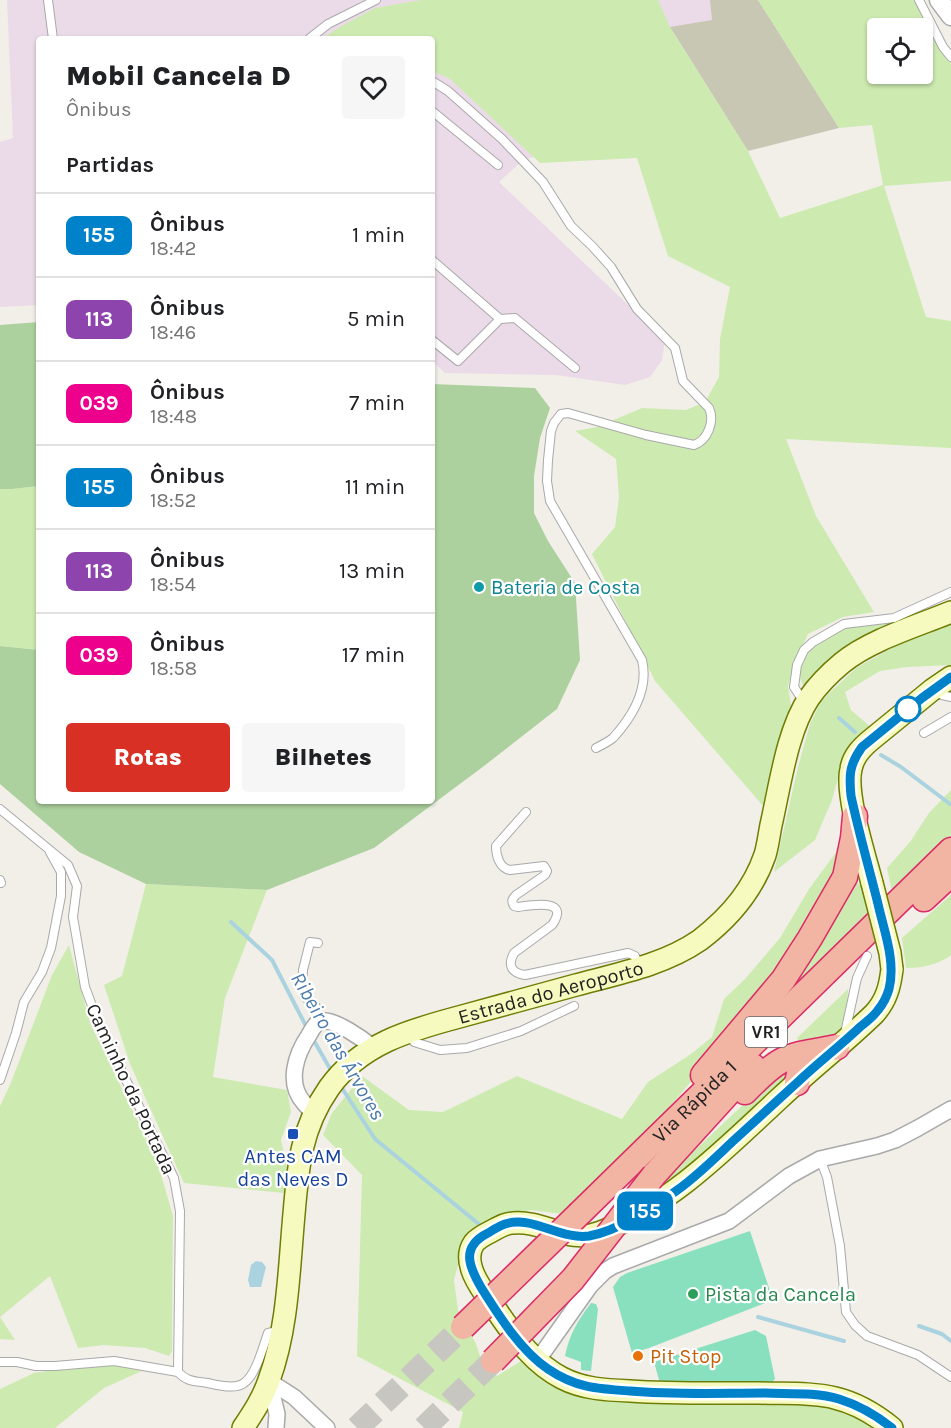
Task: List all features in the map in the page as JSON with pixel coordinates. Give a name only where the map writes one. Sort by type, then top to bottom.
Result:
[{"type":"highway","points":[[629,1166],[671,1112],[783,980],[845,877],[855,816]]},
{"type":"highway","name":"Via Rápida 1","points":[[463,1327],[951,850]]},
{"type":"highway","name":"Via Rápida 1","points":[[493,1361],[573,1279],[657,1171],[748,1071],[951,874]]},
{"type":"highway","points":[[845,877],[867,876],[872,883]]},
{"type":"highway","points":[[657,1171],[780,1061],[840,1045]]},
{"type":"highway","points":[[792,1057],[800,1066],[796,1083]]},
{"type":"main road","name":"Estrada do Aeroporto","points":[[243,1428],[269,1381],[281,1334],[288,1283],[298,1163],[307,1129],[330,1086],[356,1061],[392,1038],[639,967],[670,957],[696,943],[726,918],[744,895],[765,855],[792,734],[808,700],[821,683],[843,662],[874,643],[951,612]]},
{"type":"main road","points":[[892,1428],[865,1410],[836,1398],[809,1394],[642,1392],[588,1388],[575,1384],[537,1361],[512,1333],[469,1265],[469,1256],[474,1243],[490,1231],[515,1222],[577,1236],[588,1236],[623,1223],[646,1211],[679,1188],[718,1155],[880,1007],[889,989],[892,969],[890,953],[855,816],[849,780],[850,770],[856,755],[872,739],[941,693],[951,676]]},
{"type":"street","points":[[939,0],[951,16]]},
{"type":"street","points":[[317,1108],[303,1103],[294,1076],[299,1051],[313,1030],[335,1023],[374,1048]]},
{"type":"street","points":[[537,1361],[590,1287],[605,1271],[729,1221],[789,1176],[820,1159],[895,1140],[951,1108]]},
{"type":"street","points":[[269,1381],[277,1414],[276,1428]]},
{"type":"street","points":[[269,1381],[294,1397],[327,1428]]},
{"type":"lane","points":[[48,0],[53,36]]},
{"type":"lane","points":[[313,36],[328,24],[376,0]]},
{"type":"lane","points":[[919,0],[943,47],[951,57]]},
{"type":"lane","points":[[435,83],[448,91],[502,139],[543,182],[571,226],[611,267],[638,309],[675,348],[683,381],[711,412],[711,424],[708,431],[700,442],[694,445],[646,435],[568,413],[561,414],[551,431],[547,481],[550,501],[642,660],[645,670],[639,699],[624,723],[611,740],[596,748]]},
{"type":"lane","points":[[435,113],[498,165]]},
{"type":"lane","points":[[435,263],[500,319]]},
{"type":"lane","points":[[435,342],[458,361],[500,319],[515,318],[575,368]]},
{"type":"lane","points":[[808,700],[800,696],[794,687],[797,665],[804,650],[813,642],[844,624],[894,618],[951,592]]},
{"type":"lane","points":[[924,733],[951,717]]},
{"type":"lane","name":"Caminho da Portada","points":[[0,809],[68,866],[77,886],[73,917],[85,987],[100,1027],[174,1178],[180,1211],[178,1372]]},
{"type":"lane","points":[[526,812],[496,846],[501,865],[504,869],[510,870],[544,866],[547,871],[516,895],[512,903],[518,907],[551,905],[557,914],[552,925],[513,953],[510,964],[513,970],[525,975],[628,953],[635,956],[639,967]]},
{"type":"lane","points":[[0,1080],[24,1002],[42,972],[51,948],[61,896],[61,872],[48,848]]},
{"type":"lane","points":[[313,1030],[316,1007],[304,996],[302,987],[303,970],[310,942],[318,943]]},
{"type":"lane","points":[[840,1045],[849,1020],[857,978],[867,956]]},
{"type":"lane","points":[[410,1031],[414,1042],[440,1050],[467,1048],[521,1031],[574,1006]]},
{"type":"lane","points":[[820,1159],[827,1177],[840,1246],[846,1312],[867,1336],[918,1355],[951,1377]]},
{"type":"lane","points":[[0,1362],[55,1366],[114,1362],[178,1372],[184,1378],[192,1380],[235,1386],[243,1384],[252,1374],[268,1333],[281,1334]]},
{"type":"shaded area","points":[[7,0],[909,0],[927,18],[867,18],[867,84],[933,84],[933,24],[941,32],[951,96],[716,154],[657,126],[523,160],[499,182],[665,340],[662,360],[650,377],[625,385],[556,375],[445,373],[435,364],[435,36],[36,36],[36,305],[0,307],[0,142],[13,138]]},
{"type":"shaded area","points":[[710,0],[758,0],[839,128],[748,151],[670,27],[712,20]]},
{"type":"green space","points":[[421,0],[658,0],[670,27],[748,151],[780,218],[883,185],[872,125],[839,128],[758,0],[915,0],[922,18],[867,18],[867,84],[933,84],[933,40],[951,63],[951,181],[884,186],[926,317],[951,321],[951,448],[786,439],[816,516],[874,612],[843,617],[808,634],[794,664],[788,686],[791,706],[764,807],[655,681],[592,554],[615,527],[619,497],[616,459],[575,431],[597,427],[642,408],[686,410],[705,402],[719,377],[720,339],[730,287],[668,256],[637,158],[540,163],[450,79],[435,72],[435,36],[326,36],[375,8]]},
{"type":"green space","points":[[36,322],[36,486],[0,489],[0,325]]},
{"type":"green space","points":[[435,384],[535,388],[550,408],[540,438],[534,476],[534,513],[548,541],[575,583],[580,660],[557,709],[435,803]]},
{"type":"green space","points":[[36,486],[36,650],[0,646],[0,489]]},
{"type":"green space","points":[[951,622],[951,665],[880,671],[845,692],[851,710],[872,728],[855,740],[842,764],[832,800],[815,840],[774,872],[798,767],[810,724],[821,701],[856,668],[906,640]]},
{"type":"green space","points":[[881,623],[898,624],[804,688],[800,671],[801,663],[816,645],[848,627]]},
{"type":"green space","points":[[0,646],[36,650],[36,804],[433,804],[374,848],[267,890],[146,884],[79,852],[0,784]]},
{"type":"green space","points":[[951,790],[951,835],[893,897],[887,868],[910,842],[929,813]]},
{"type":"green space","points":[[849,802],[835,876],[773,983],[679,1096],[591,1192],[562,1214],[531,1210],[502,1216],[461,1254],[454,1280],[458,1310],[476,1344],[481,1359],[497,1376],[524,1359],[592,1399],[669,1404],[822,1404],[855,1411],[878,1428],[459,1428],[463,1412],[357,1356],[362,1175],[323,1135],[332,1113],[362,1076],[409,1110],[443,1112],[517,1076],[622,1119],[648,1082],[691,1054],[712,1037],[724,999],[745,979],[780,938],[809,889],[837,851]]},
{"type":"green space","points":[[855,882],[863,886],[870,916],[745,1038]]},
{"type":"green space","points":[[146,884],[267,890],[225,998],[213,1077],[287,1090],[291,1112],[281,1140],[287,1168],[284,1193],[184,1183],[130,1064],[104,985],[122,976]]},
{"type":"green space","points":[[951,895],[951,955],[930,965],[906,968],[902,938]]},
{"type":"green space","points":[[69,945],[90,1023],[157,1161],[173,1216],[172,1351],[169,1356],[145,1348],[104,1345],[78,1348],[50,1276],[0,1317],[0,1106],[52,975]]},
{"type":"green space","points":[[848,989],[845,1019],[838,1036],[802,1046],[797,1038]]},
{"type":"green space","points":[[784,1068],[792,1070],[783,1084],[669,1184],[665,1179]]},
{"type":"green space","name":"Pista da Cancela","points":[[750,1231],[773,1300],[632,1353],[613,1287],[620,1277]]},
{"type":"green space","points":[[591,1303],[596,1304],[598,1309],[591,1371],[581,1370],[581,1362],[565,1356],[575,1328]]},
{"type":"green space","points":[[0,1317],[15,1340],[0,1339]]},
{"type":"green space","points":[[755,1330],[766,1336],[775,1379],[767,1387],[661,1387],[654,1362]]},
{"type":"green space","points":[[80,1366],[118,1366],[142,1371],[104,1388],[55,1428],[0,1428],[0,1389],[34,1373]]},
{"type":"water","points":[[256,1261],[262,1262],[266,1267],[261,1287],[250,1287],[248,1280],[251,1265]]},
{"type":"waterway","points":[[839,718],[855,732]]},
{"type":"waterway","points":[[881,755],[950,804]]},
{"type":"waterway","name":"Ribeiro das Árvores","points":[[231,922],[272,960],[308,1030]]},
{"type":"waterway","name":"Ribeiro das Árvores","points":[[313,1039],[333,1074]]},
{"type":"waterway","name":"Ribeiro das Árvores","points":[[340,1085],[375,1139],[480,1225]]},
{"type":"waterway","name":"Ribeiro das Árvores","points":[[758,1317],[844,1341]]},
{"type":"waterway","name":"Ribeiro das Árvores","points":[[919,1326],[942,1334],[951,1341]]},
{"type":"tunnel","points":[[357,1428],[463,1327]]},
{"type":"tunnel","points":[[424,1428],[493,1361]]},
{"type":"bus line","name":"155","points":[[892,1428],[856,1405],[836,1398],[809,1394],[642,1392],[588,1388],[575,1384],[537,1361],[512,1333],[475,1276],[469,1265],[469,1256],[474,1243],[505,1224],[515,1222],[529,1224],[577,1236],[588,1236],[623,1223],[646,1211],[679,1188],[718,1155],[878,1010],[889,989],[892,969],[851,796],[850,770],[852,762],[862,747],[951,677]]},
{"type":"place","name":"Bateria de Costa","points":[[479,587]]},
{"type":"place","name":"Antes CAM das Neves D","points":[[293,1134]]},
{"type":"place","name":"Pista da Cancela","points":[[693,1294]]},
{"type":"place","name":"Pit Stop","points":[[638,1356]]}]
